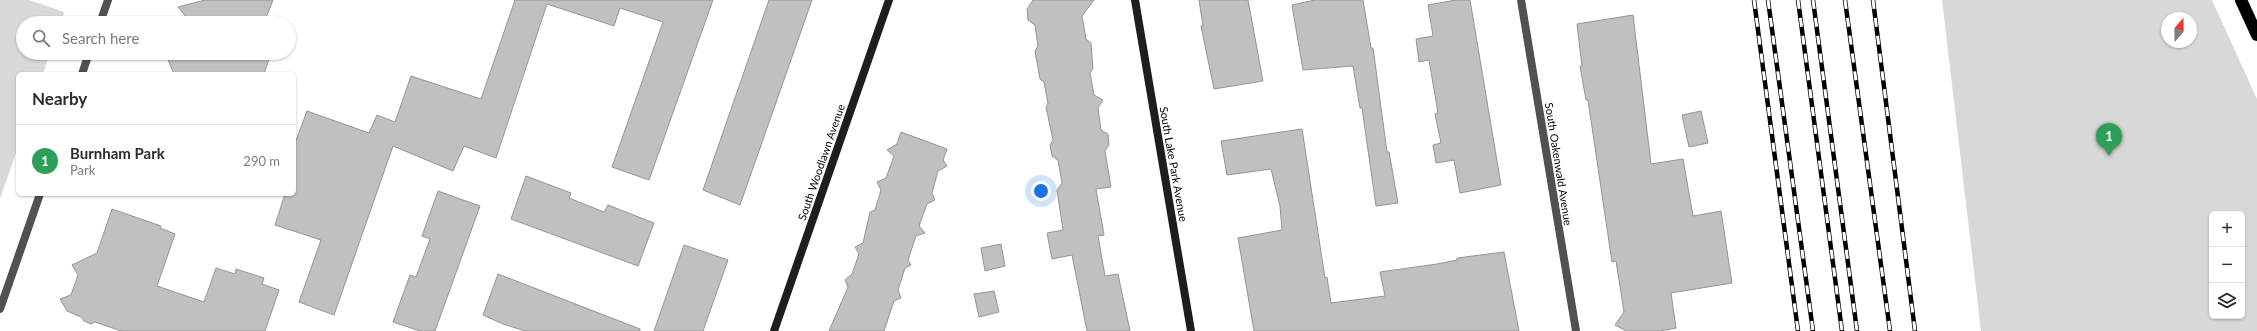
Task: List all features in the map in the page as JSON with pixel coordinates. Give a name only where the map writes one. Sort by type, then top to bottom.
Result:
[{"type":"highway","points":[[2241,0],[2257,35]]},
{"type":"street","points":[[102,16],[108,0]]},
{"type":"street","name":"South Woodlawn Avenue","points":[[774,331],[890,0]]},
{"type":"street","name":"South Lake Park Avenue","points":[[1135,0],[1191,331]]},
{"type":"street","name":"South Oakenwald Avenue","points":[[1520,0],[1576,331]]},
{"type":"street","points":[[83,72],[87,60]]},
{"type":"street","points":[[0,309],[39,196]]},
{"type":"shaded area","points":[[0,0],[29,0],[64,12],[63,16],[16,16],[16,60],[48,60],[44,72],[16,72],[16,153],[0,199]]},
{"type":"shaded area","points":[[1942,0],[2212,0],[2257,99],[2257,331],[1981,331]]},
{"type":"building","points":[[205,0],[273,0],[267,16],[185,16],[178,7]]},
{"type":"building","points":[[515,0],[713,0],[649,180],[612,167],[663,22],[620,8],[614,26],[547,4],[496,158],[464,146],[453,171],[393,146],[334,315],[299,302],[321,240],[275,225],[284,196],[296,196],[296,141],[307,111],[369,133],[377,115],[395,122],[411,76],[481,99]]},
{"type":"building","points":[[769,0],[812,0],[740,205],[703,190]]},
{"type":"building","points":[[1033,0],[1094,0],[1082,16],[1086,39],[1091,43],[1093,69],[1090,73],[1094,95],[1103,100],[1098,108],[1101,130],[1108,134],[1109,145],[1105,151],[1111,187],[1096,189],[1104,235],[1098,236],[1105,276],[1118,274],[1130,331],[1087,331],[1072,255],[1052,259],[1047,233],[1063,230],[1057,190],[1062,183],[1058,160],[1052,156],[1050,145],[1053,140],[1046,107],[1048,104],[1044,82],[1040,79],[1035,51],[1038,46],[1035,25],[1028,20],[1027,9]]},
{"type":"building","points":[[1199,0],[1248,0],[1263,81],[1214,89],[1201,26],[1203,26]]},
{"type":"building","points":[[1315,0],[1363,0],[1371,48],[1373,48],[1387,152],[1389,152],[1398,203],[1376,206],[1362,108],[1360,108],[1353,66],[1303,70],[1292,5]]},
{"type":"building","points":[[1456,0],[1470,0],[1501,185],[1460,193],[1454,160],[1436,163],[1433,145],[1441,143],[1435,114],[1438,113],[1429,60],[1419,62],[1416,39],[1433,36],[1428,5]]},
{"type":"building","points":[[1633,15],[1651,164],[1683,159],[1693,216],[1721,211],[1732,283],[1671,293],[1676,328],[1660,331],[1626,331],[1615,325],[1624,312],[1616,261],[1612,262],[1588,100],[1586,100],[1580,66],[1582,66],[1577,24]]},
{"type":"building","points":[[168,60],[269,60],[265,72],[173,72]]},
{"type":"building","points":[[1701,111],[1708,143],[1689,147],[1682,115]]},
{"type":"building","points":[[1302,129],[1325,278],[1327,277],[1331,303],[1385,296],[1380,272],[1437,264],[1457,260],[1457,258],[1504,252],[1519,331],[1254,331],[1238,238],[1282,230],[1280,206],[1271,169],[1227,175],[1221,141]]},
{"type":"building","points":[[901,132],[947,149],[943,160],[947,166],[938,171],[932,193],[935,200],[927,204],[919,226],[925,233],[916,236],[908,260],[911,265],[905,268],[898,290],[901,298],[894,301],[884,331],[829,331],[848,287],[845,280],[852,274],[859,254],[855,247],[863,243],[870,212],[875,210],[881,190],[877,182],[886,178],[894,156],[887,150],[897,144]]},
{"type":"building","points":[[526,176],[571,193],[569,198],[604,212],[608,205],[654,223],[638,266],[511,219]]},
{"type":"building","points":[[438,191],[480,206],[435,331],[420,331],[393,322],[410,275],[416,277],[430,239],[422,236]]},
{"type":"building","points":[[112,209],[161,226],[160,228],[175,234],[157,286],[204,302],[216,268],[235,274],[236,269],[264,278],[262,284],[279,290],[265,331],[121,331],[95,322],[91,324],[84,321],[81,317],[67,311],[60,299],[71,295],[78,275],[72,265],[97,253]]},
{"type":"building","points":[[1001,244],[1005,266],[985,271],[981,248]]},
{"type":"building","points":[[684,245],[728,260],[703,331],[654,331]]},
{"type":"building","points":[[498,274],[640,329],[640,331],[525,331],[503,324],[483,315]]},
{"type":"building","points":[[994,291],[999,312],[979,317],[974,294]]},
{"type":"railway","points":[[1754,0],[1798,331]]},
{"type":"railway","points":[[1768,0],[1813,331]]},
{"type":"railway","points":[[1798,0],[1842,331]]},
{"type":"railway","points":[[1813,0],[1857,331]]},
{"type":"railway","points":[[1845,0],[1890,331]]},
{"type":"railway","points":[[1873,0],[1915,331]]},
{"type":"place","name":"Burnham Park","points":[[2109,156]]}]
